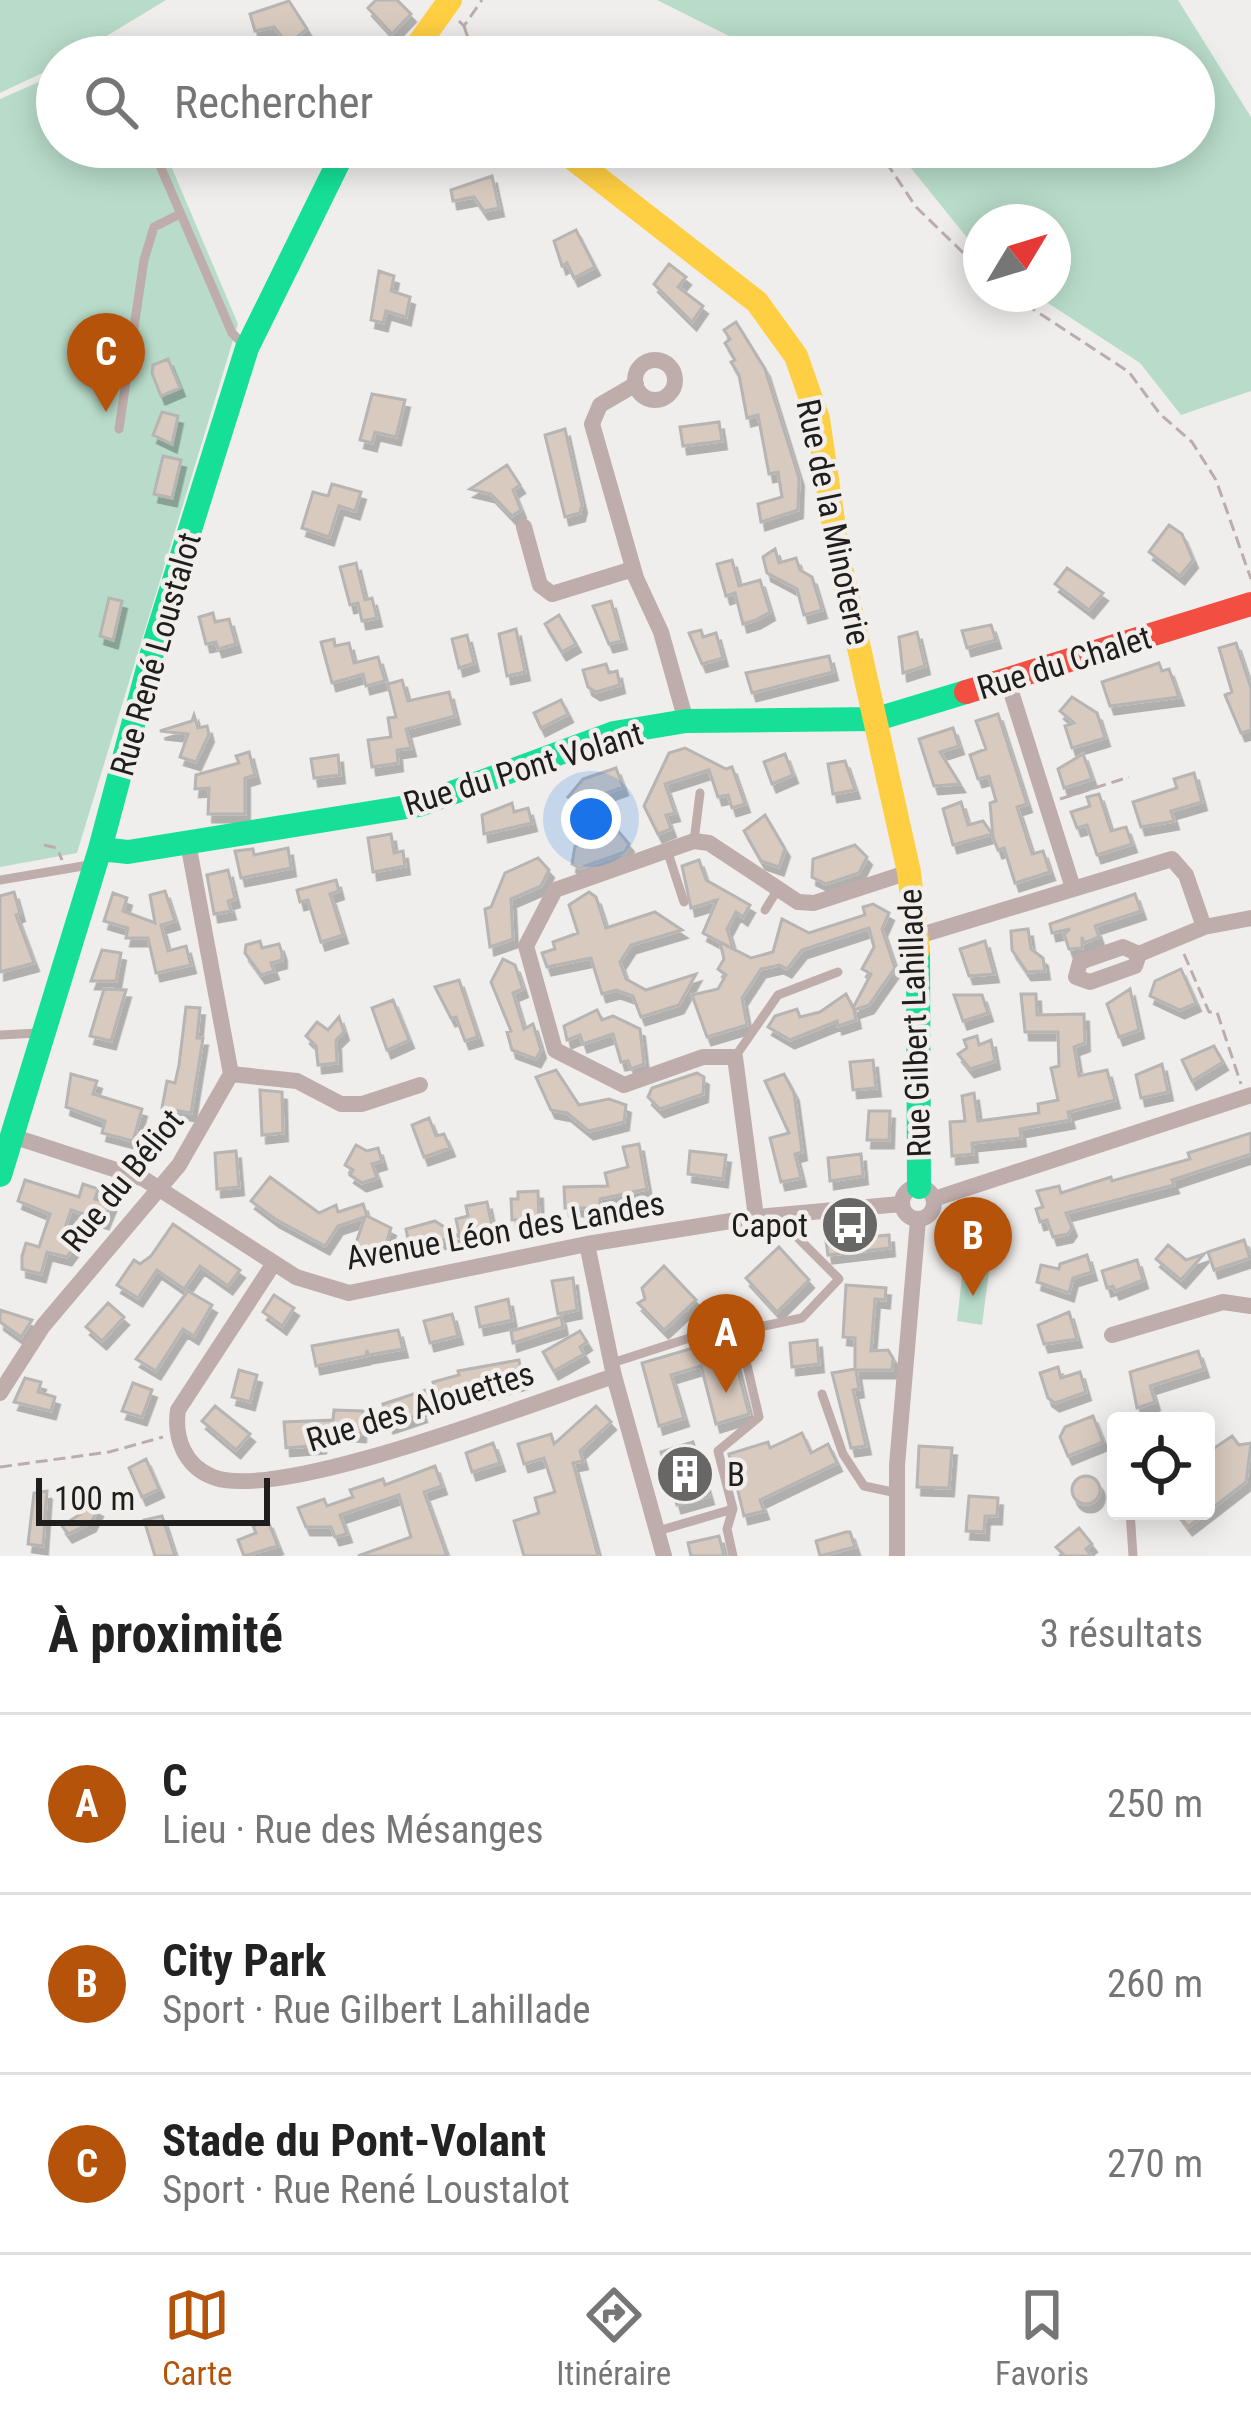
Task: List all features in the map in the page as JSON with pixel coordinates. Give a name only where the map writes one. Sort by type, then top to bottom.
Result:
[{"type":"street","points":[[426,34],[445,3]]},
{"type":"street","name":"Rue René Loustalot","points":[[0,1175],[98,857],[156,638],[247,348],[336,168]]},
{"type":"street","name":"Rue de la Minoterie","points":[[585,168],[758,302],[796,356],[818,419],[838,554],[877,719]]},
{"type":"street","points":[[636,384],[600,406],[592,424],[633,568],[661,632],[686,721]]},
{"type":"street","points":[[524,527],[540,585],[552,594],[633,568]]},
{"type":"street","name":"Rue du Chalet","points":[[877,719],[1251,604]]},
{"type":"street","points":[[1007,680],[1073,888]]},
{"type":"street","name":"Rue du Pont Volant","points":[[98,857],[419,805],[614,733],[686,721],[877,719]]},
{"type":"street","name":"Rue Gilbert Lahillade","points":[[877,719],[918,936],[918,1196]]},
{"type":"street","points":[[755,1217],[735,1058],[704,1057],[624,1085],[555,1050],[526,946],[555,890],[694,841],[710,843],[798,902],[814,903],[909,872]]},
{"type":"street","points":[[188,843],[231,1074],[297,1081],[341,1104],[362,1104],[420,1085]]},
{"type":"street","points":[[918,936],[1172,860],[1186,874],[1204,927]]},
{"type":"street","points":[[1138,954],[1204,927],[1216,929],[1251,918]]},
{"type":"street","name":"Rue du Béliot","points":[[0,1393],[43,1326],[200,1135],[231,1074]]},
{"type":"street","name":"Avenue Léon des Landes","points":[[12,1136],[159,1189],[274,1263],[326,1289],[349,1293],[587,1244],[918,1196],[1248,1096]]},
{"type":"street","points":[[918,1196],[931,1213],[918,1220],[905,1214],[918,1196]]},
{"type":"street","points":[[897,1556],[897,1493],[918,1220]]},
{"type":"street","points":[[587,1244],[613,1370],[664,1556]]},
{"type":"street","points":[[175,1433],[189,1385],[274,1263]]},
{"type":"street","points":[[1112,1335],[1223,1302],[1251,1306]]},
{"type":"street","name":"Rue des Alouettes","points":[[175,1433],[190,1462],[228,1481],[326,1472],[613,1370]]},
{"type":"lane","points":[[160,168],[232,333],[247,348]]},
{"type":"lane","points":[[119,429],[144,260],[154,227],[178,215]]},
{"type":"lane","points":[[694,841],[700,793]]},
{"type":"lane","points":[[667,850],[684,902]]},
{"type":"lane","points":[[0,880],[98,857]]},
{"type":"lane","points":[[765,910],[778,889]]},
{"type":"lane","points":[[735,1058],[778,994],[838,973]]},
{"type":"lane","points":[[0,1035],[44,1032]]},
{"type":"lane","points":[[613,1370],[739,1322],[764,1326],[802,1318],[839,1279],[795,1235],[790,1214]]},
{"type":"lane","points":[[734,1556],[727,1529],[734,1509],[718,1451],[759,1417],[746,1361]]},
{"type":"lane","points":[[822,1394],[843,1454],[864,1486],[897,1493]]},
{"type":"lane","points":[[657,1531],[734,1509]]},
{"type":"lane","points":[[1131,1520],[1133,1556]]},
{"type":"path","points":[[464,26],[467,36]]},
{"type":"path","points":[[890,168],[916,208],[963,253]]},
{"type":"path","points":[[1038,312],[1111,358],[1192,442],[1216,480],[1251,579]]},
{"type":"path","points":[[1047,803],[1129,778]]},
{"type":"path","points":[[44,844],[57,848],[64,867]]},
{"type":"path","points":[[1178,939],[1209,1012],[1217,1012],[1248,1096]]},
{"type":"path","points":[[0,1467],[109,1452],[175,1433]]},
{"type":"green space","points":[[0,0],[166,0],[107,36],[36,36],[36,76],[0,93]]},
{"type":"green space","points":[[657,0],[1178,0],[1200,36],[729,36]]},
{"type":"green space","points":[[1215,59],[1251,117],[1251,391],[1181,415],[1140,363],[1062,312],[1071,312],[1071,204],[963,204],[963,233],[911,168],[1215,168]]},
{"type":"green space","points":[[36,83],[36,168],[172,168],[238,324],[77,853],[0,867],[0,99]]},
{"type":"green space","points":[[963,1268],[989,1272],[982,1325],[957,1321]]},
{"type":"building","points":[[376,0],[397,0],[411,14],[392,34],[368,8]]},
{"type":"building","points":[[289,1],[307,29],[298,36],[281,36],[274,27],[255,31],[250,14]]},
{"type":"building","points":[[492,176],[499,208],[484,211],[474,197],[453,201],[451,190]]},
{"type":"building","points":[[576,230],[595,267],[574,278],[567,263],[562,266],[554,241]]},
{"type":"building","points":[[669,264],[686,277],[678,287],[703,306],[692,322],[654,284]]},
{"type":"building","points":[[379,271],[394,276],[391,291],[410,297],[406,317],[386,311],[383,323],[371,320]]},
{"type":"building","points":[[736,322],[765,369],[799,478],[798,510],[761,522],[758,504],[782,497],[778,472],[769,474],[758,415],[747,418],[739,375],[731,362],[735,360],[725,343],[730,339],[724,330]]},
{"type":"building","points":[[168,359],[180,388],[161,396],[153,365]]},
{"type":"building","points":[[372,394],[405,400],[396,437],[375,432],[372,443],[360,440]]},
{"type":"building","points":[[162,412],[178,416],[172,444],[153,435]]},
{"type":"building","points":[[719,422],[722,441],[683,446],[680,427]]},
{"type":"building","points":[[565,429],[582,505],[580,513],[565,517],[545,435]]},
{"type":"building","points":[[163,456],[181,460],[172,498],[154,494]]},
{"type":"building","points":[[507,465],[520,485],[513,490],[521,510],[512,516],[491,494],[470,489]]},
{"type":"building","points":[[332,484],[361,492],[355,511],[339,506],[329,537],[302,528],[313,492],[328,496]]},
{"type":"building","points":[[1169,525],[1182,534],[1193,560],[1180,576],[1149,552]]},
{"type":"building","points":[[775,549],[779,563],[796,558],[800,570],[812,577],[822,610],[804,615],[797,589],[767,573],[763,557]]},
{"type":"building","points":[[732,560],[739,586],[760,580],[770,612],[743,624],[735,593],[726,596],[717,564]]},
{"type":"building","points":[[356,563],[365,600],[372,598],[377,618],[362,621],[358,603],[350,605],[340,567]]},
{"type":"building","points":[[1067,568],[1103,593],[1089,610],[1055,584]]},
{"type":"building","points":[[109,598],[122,601],[113,640],[100,636]]},
{"type":"building","points":[[611,601],[622,641],[609,644],[593,606]]},
{"type":"building","points":[[213,613],[215,622],[229,619],[236,644],[218,649],[216,642],[206,644],[199,617]]},
{"type":"building","points":[[559,615],[576,644],[562,652],[545,624]]},
{"type":"building","points":[[991,625],[996,640],[967,648],[962,631]]},
{"type":"building","points":[[516,629],[525,672],[507,676],[499,634]]},
{"type":"building","points":[[701,630],[703,637],[716,633],[723,658],[702,664],[689,633]]},
{"type":"building","points":[[917,632],[925,666],[903,673],[899,637]]},
{"type":"building","points":[[467,635],[474,663],[459,668],[452,639]]},
{"type":"building","points":[[334,639],[335,646],[349,643],[354,663],[378,657],[385,681],[366,686],[363,674],[332,683],[321,642]]},
{"type":"building","points":[[1236,643],[1251,688],[1251,730],[1241,733],[1225,695],[1232,692],[1219,648]]},
{"type":"building","points":[[829,656],[833,672],[752,693],[746,673]]},
{"type":"building","points":[[1159,663],[1162,671],[1169,669],[1179,697],[1110,706],[1102,682]]},
{"type":"building","points":[[606,664],[609,673],[617,671],[620,685],[596,692],[588,687],[583,670]]},
{"type":"building","points":[[402,680],[408,701],[449,692],[455,716],[406,729],[411,748],[397,750],[398,763],[372,767],[368,740],[391,737],[388,718],[396,717],[388,684]]},
{"type":"building","points":[[1072,697],[1097,713],[1105,738],[1072,748],[1065,726],[1074,723],[1060,711]]},
{"type":"building","points":[[561,700],[568,714],[541,728],[534,713]]},
{"type":"building","points":[[998,714],[1027,804],[1017,807],[1032,854],[1043,851],[1050,872],[1015,883],[1004,848],[998,850],[993,837],[990,803],[996,801],[989,776],[978,779],[970,755],[986,749],[976,721]]},
{"type":"building","points":[[194,715],[198,728],[207,726],[209,734],[196,762],[180,757],[188,734],[160,731],[192,721]]},
{"type":"building","points":[[953,728],[959,746],[940,752],[960,784],[934,786],[919,739]]},
{"type":"building","points":[[685,748],[726,769],[732,767],[745,804],[732,808],[728,795],[718,797],[709,770],[665,784],[675,813],[666,815],[671,829],[658,834],[644,806],[669,753]]},
{"type":"building","points":[[249,752],[255,775],[245,778],[245,814],[208,814],[209,788],[195,789],[196,775],[239,763],[236,756]]},
{"type":"building","points":[[785,754],[793,775],[772,784],[764,762]]},
{"type":"building","points":[[1083,754],[1092,779],[1064,788],[1058,769]]},
{"type":"building","points":[[338,755],[340,775],[314,778],[311,759]]},
{"type":"building","points":[[845,761],[855,790],[833,794],[828,764]]},
{"type":"building","points":[[616,768],[623,787],[590,799],[583,809],[568,797],[583,779]]},
{"type":"building","points":[[1194,773],[1202,802],[1171,811],[1174,821],[1141,827],[1133,802],[1177,788],[1174,779]]},
{"type":"building","points":[[1099,794],[1111,831],[1126,827],[1132,844],[1097,855],[1087,825],[1077,828],[1071,812],[1090,806],[1087,797]]},
{"type":"building","points":[[961,802],[968,825],[983,821],[992,834],[953,845],[943,809]]},
{"type":"building","points":[[512,803],[514,812],[528,808],[532,823],[484,834],[482,815]]},
{"type":"building","points":[[765,815],[785,849],[779,867],[761,861],[744,831]]},
{"type":"building","points":[[618,831],[629,844],[625,852],[580,868],[572,864],[575,846]]},
{"type":"building","points":[[391,834],[394,853],[403,851],[405,866],[373,872],[368,838]]},
{"type":"building","points":[[855,845],[867,857],[859,873],[826,884],[812,877],[813,859]]},
{"type":"building","points":[[288,848],[291,868],[241,878],[235,851],[253,849],[254,855]]},
{"type":"building","points":[[538,858],[549,870],[541,886],[511,899],[513,939],[490,947],[485,909],[491,907],[505,873]]},
{"type":"building","points":[[699,860],[706,880],[750,905],[743,917],[736,912],[727,929],[733,949],[703,933],[717,900],[691,908],[682,866]]},
{"type":"building","points":[[228,870],[235,899],[228,901],[231,911],[214,914],[207,875]]},
{"type":"building","points":[[336,880],[339,891],[330,894],[343,935],[321,942],[308,900],[300,902],[297,890]]},
{"type":"building","points":[[165,891],[175,921],[161,925],[168,951],[186,946],[191,965],[156,973],[148,938],[126,938],[128,928],[104,921],[113,893],[127,898],[123,911],[155,923],[150,895]]},
{"type":"building","points":[[14,892],[20,913],[16,915],[34,963],[0,972],[0,896]]},
{"type":"building","points":[[589,892],[596,897],[606,928],[655,912],[682,930],[631,945],[620,962],[626,979],[646,990],[696,974],[679,1005],[641,1017],[633,996],[616,990],[602,994],[591,958],[547,967],[542,953],[555,949],[553,942],[578,933],[569,905]]},
{"type":"building","points":[[1135,894],[1141,911],[1095,926],[1099,937],[1084,943],[1082,937],[1082,948],[1069,949],[1064,934],[1070,929],[1052,933],[1050,924]]},
{"type":"building","points":[[873,904],[889,913],[882,929],[895,968],[869,1005],[854,1010],[856,1020],[838,1026],[837,1021],[790,1040],[768,1027],[775,1016],[797,1009],[800,1017],[820,1012],[846,994],[853,1008],[871,974],[862,969],[874,947],[869,928],[802,950],[787,969],[779,965],[761,969],[742,998],[747,1025],[707,1037],[692,995],[718,989],[726,975],[718,969],[724,959],[720,942],[751,958],[773,952],[782,919],[809,933],[865,915],[863,907]]},
{"type":"building","points":[[1028,929],[1031,949],[1043,958],[1045,971],[1027,972],[1012,950],[1011,931]]},
{"type":"building","points":[[260,941],[262,948],[279,944],[282,953],[282,960],[271,963],[274,971],[261,975],[245,953],[246,945]]},
{"type":"building","points":[[985,941],[994,974],[969,976],[960,949]]},
{"type":"building","points":[[102,950],[121,953],[116,981],[91,981]]},
{"type":"building","points":[[503,959],[515,965],[523,989],[513,993],[524,1029],[533,1024],[541,1050],[536,1059],[512,1050],[507,1032],[511,1031],[491,982]]},
{"type":"building","points":[[1181,969],[1196,1003],[1180,1010],[1150,996],[1155,981]]},
{"type":"building","points":[[459,980],[478,1037],[465,1041],[456,1017],[451,1018],[435,987]]},
{"type":"building","points":[[104,989],[126,990],[111,1041],[90,1036]]},
{"type":"building","points":[[1130,989],[1139,1030],[1119,1037],[1107,1004]]},
{"type":"building","points":[[1021,994],[1036,994],[1037,1015],[1084,1014],[1085,1043],[1074,1047],[1079,1076],[1107,1070],[1115,1100],[1068,1112],[1070,1120],[1020,1129],[1021,1138],[972,1143],[973,1154],[952,1156],[950,1122],[965,1121],[962,1096],[974,1093],[978,1121],[1039,1113],[1038,1104],[1058,1100],[1051,1068],[1059,1066],[1058,1032],[1025,1032]]},
{"type":"building","points":[[954,995],[982,995],[988,1013],[963,1021]]},
{"type":"building","points":[[393,1000],[409,1040],[387,1050],[372,1008]]},
{"type":"building","points":[[186,1007],[200,1008],[197,1038],[203,1038],[191,1113],[162,1108],[167,1081],[175,1083]]},
{"type":"building","points":[[597,1010],[602,1020],[613,1016],[640,1029],[644,1064],[631,1069],[628,1061],[621,1062],[613,1034],[583,1044],[580,1035],[567,1040],[564,1026]]},
{"type":"building","points":[[339,1017],[344,1032],[336,1040],[337,1063],[318,1065],[316,1046],[306,1036],[317,1022],[328,1030]]},
{"type":"building","points":[[977,1036],[979,1045],[991,1040],[995,1061],[970,1069],[958,1054],[967,1048],[964,1040]]},
{"type":"building","points":[[1214,1046],[1223,1062],[1192,1081],[1182,1060]]},
{"type":"building","points":[[873,1060],[876,1088],[853,1090],[850,1062]]},
{"type":"building","points":[[1162,1064],[1168,1092],[1141,1098],[1136,1075]]},
{"type":"building","points":[[556,1070],[579,1105],[609,1099],[626,1105],[624,1122],[589,1131],[567,1113],[551,1110],[536,1077]]},
{"type":"building","points":[[697,1073],[704,1077],[703,1094],[660,1109],[648,1097],[652,1088]]},
{"type":"building","points":[[71,1074],[97,1081],[93,1094],[142,1109],[133,1141],[102,1133],[105,1121],[66,1107]]},
{"type":"building","points":[[784,1074],[794,1093],[802,1152],[795,1154],[801,1178],[781,1182],[770,1138],[789,1133],[765,1081]]},
{"type":"building","points":[[260,1090],[282,1092],[283,1133],[262,1135]]},
{"type":"building","points":[[869,1111],[890,1111],[889,1140],[867,1140]]},
{"type":"building","points":[[429,1118],[436,1136],[444,1134],[450,1148],[424,1157],[412,1125]]},
{"type":"building","points":[[1251,1133],[1251,1154],[1172,1180],[1174,1185],[1066,1213],[1072,1228],[1068,1234],[1053,1237],[1047,1220],[1040,1222],[1036,1209],[1043,1207],[1037,1191],[1059,1186],[1061,1193],[1111,1177],[1112,1181],[1190,1159],[1188,1153]]},
{"type":"building","points":[[639,1144],[647,1189],[600,1199],[600,1208],[565,1208],[564,1187],[608,1186],[605,1173],[628,1167],[623,1147]]},
{"type":"building","points":[[356,1145],[367,1151],[378,1148],[382,1161],[372,1164],[377,1178],[362,1183],[350,1175],[353,1170],[345,1165]]},
{"type":"building","points":[[236,1151],[239,1187],[217,1189],[215,1153]]},
{"type":"building","points":[[690,1151],[726,1155],[723,1179],[688,1174]]},
{"type":"building","points":[[861,1154],[863,1176],[830,1181],[828,1158]]},
{"type":"building","points":[[270,1177],[319,1213],[336,1205],[338,1212],[363,1204],[367,1216],[391,1228],[383,1254],[355,1246],[365,1217],[338,1226],[325,1246],[275,1219],[251,1201]]},
{"type":"building","points":[[25,1180],[79,1197],[83,1184],[98,1189],[95,1199],[111,1204],[104,1221],[71,1210],[61,1241],[76,1245],[67,1257],[47,1252],[41,1274],[22,1269],[22,1256],[26,1243],[39,1247],[50,1214],[18,1201]]},
{"type":"building","points":[[538,1191],[539,1219],[512,1220],[511,1199],[518,1199],[518,1192]]},
{"type":"building","points":[[487,1202],[493,1231],[460,1238],[456,1219],[468,1216],[466,1206]]},
{"type":"building","points":[[435,1221],[458,1236],[410,1249],[406,1229]]},
{"type":"building","points":[[173,1224],[240,1270],[228,1286],[200,1266],[184,1289],[157,1270],[138,1298],[117,1285],[134,1260],[140,1264],[151,1256]]},
{"type":"building","points":[[889,1235],[890,1248],[828,1255],[826,1241]]},
{"type":"building","points":[[1244,1240],[1250,1258],[1214,1270],[1208,1252]]},
{"type":"building","points":[[1168,1245],[1186,1260],[1204,1254],[1181,1280],[1156,1259]]},
{"type":"building","points":[[779,1247],[809,1280],[777,1312],[746,1278]]},
{"type":"building","points":[[1087,1255],[1092,1272],[1073,1278],[1069,1293],[1037,1282],[1041,1265],[1059,1269],[1060,1264]]},
{"type":"building","points":[[1137,1260],[1143,1280],[1115,1291],[1113,1286],[1107,1288],[1102,1271]]},
{"type":"building","points":[[664,1266],[696,1300],[664,1330],[638,1303],[645,1299],[642,1288]]},
{"type":"building","points":[[573,1278],[577,1310],[558,1314],[552,1281]]},
{"type":"building","points":[[846,1285],[886,1288],[885,1300],[875,1299],[871,1351],[888,1350],[893,1358],[892,1370],[856,1370],[859,1389],[853,1390],[866,1446],[851,1448],[832,1373],[855,1369],[855,1338],[843,1337]]},
{"type":"building","points":[[188,1291],[212,1305],[194,1336],[183,1329],[156,1371],[136,1359]]},
{"type":"building","points":[[274,1295],[294,1308],[282,1326],[263,1312]]},
{"type":"building","points":[[508,1299],[512,1320],[480,1327],[476,1307]]},
{"type":"building","points":[[108,1303],[124,1317],[102,1341],[86,1327]]},
{"type":"building","points":[[0,1310],[32,1320],[21,1337],[0,1322]]},
{"type":"building","points":[[1069,1312],[1077,1339],[1044,1344],[1038,1325]]},
{"type":"building","points":[[452,1314],[458,1336],[430,1343],[424,1321]]},
{"type":"building","points":[[561,1317],[563,1327],[513,1343],[511,1331]]},
{"type":"building","points":[[398,1330],[403,1349],[368,1355],[367,1350],[366,1356],[316,1366],[312,1346]]},
{"type":"building","points":[[580,1331],[587,1342],[580,1347],[584,1354],[554,1371],[543,1352]]},
{"type":"building","points":[[748,1332],[756,1342],[732,1348],[749,1414],[716,1424],[701,1366],[671,1375],[684,1418],[659,1426],[642,1363]]},
{"type":"building","points":[[817,1340],[819,1364],[792,1367],[790,1343]]},
{"type":"building","points":[[1198,1351],[1204,1369],[1150,1386],[1155,1402],[1137,1408],[1130,1372]]},
{"type":"building","points":[[519,1360],[523,1381],[420,1408],[422,1414],[389,1425],[383,1404],[435,1387],[433,1382],[459,1375],[458,1371]]},
{"type":"building","points":[[1058,1367],[1061,1378],[1080,1372],[1086,1392],[1055,1403],[1048,1398],[1040,1373]]},
{"type":"building","points":[[239,1370],[257,1375],[250,1402],[232,1397]]},
{"type":"building","points":[[25,1378],[41,1382],[38,1392],[55,1397],[51,1411],[14,1402]]},
{"type":"building","points":[[133,1383],[152,1390],[142,1417],[122,1411]]},
{"type":"building","points":[[215,1406],[250,1434],[236,1450],[202,1421]]},
{"type":"building","points":[[596,1406],[611,1422],[580,1451],[583,1461],[573,1463],[598,1556],[524,1556],[514,1521],[539,1513],[535,1498],[555,1492],[544,1458],[524,1464],[518,1444],[551,1434],[554,1444]]},
{"type":"building","points":[[334,1410],[363,1411],[361,1434],[321,1431],[321,1445],[286,1448],[284,1422],[333,1420]]},
{"type":"building","points":[[1093,1416],[1103,1442],[1068,1456],[1060,1437],[1065,1427]]},
{"type":"building","points":[[802,1433],[811,1453],[828,1444],[837,1463],[760,1500],[764,1511],[744,1516],[729,1454],[768,1442],[770,1448]]},
{"type":"building","points":[[1232,1436],[1239,1445],[1251,1443],[1246,1482],[1215,1506],[1215,1448]]},
{"type":"building","name":"B","points":[[693,1442],[709,1496],[677,1505],[661,1452]]},
{"type":"building","points":[[493,1443],[500,1463],[472,1472],[466,1453]]},
{"type":"building","points":[[919,1446],[952,1448],[949,1488],[917,1487]]},
{"type":"building","points":[[146,1459],[159,1489],[142,1497],[129,1468]]},
{"type":"building","points":[[435,1466],[442,1486],[424,1492],[447,1556],[358,1556],[411,1537],[399,1495],[340,1515],[347,1534],[335,1537],[331,1527],[306,1527],[298,1508],[324,1499],[327,1506],[353,1497],[350,1490],[383,1479],[385,1485]]},
{"type":"building","points":[[1086,1476],[1096,1480],[1100,1490],[1096,1500],[1086,1504],[1076,1500],[1072,1490],[1076,1480]]},
{"type":"building","points":[[47,1491],[43,1546],[28,1544],[34,1493]]},
{"type":"building","points":[[969,1496],[998,1498],[997,1516],[985,1516],[984,1532],[966,1531]]},
{"type":"building","points":[[86,1503],[98,1509],[91,1523],[68,1534],[62,1526],[82,1513]]},
{"type":"building","points":[[162,1516],[175,1556],[155,1556],[144,1520]]},
{"type":"building","points":[[268,1521],[278,1546],[244,1556],[238,1540],[256,1533],[253,1526]]},
{"type":"building","points":[[1079,1528],[1092,1544],[1086,1549],[1091,1556],[1065,1556],[1056,1547]]},
{"type":"building","points":[[846,1532],[855,1547],[820,1556],[816,1541]]},
{"type":"building","points":[[719,1536],[724,1556],[691,1556],[688,1543]]},
{"type":"traffic: fast","points":[[0,1175],[100,849],[156,638],[247,348],[336,168]]},
{"type":"traffic: fast","points":[[100,849],[128,852],[419,805],[614,733],[686,721],[877,719],[966,692]]},
{"type":"traffic: fast","points":[[918,950],[919,1187]]},
{"type":"traffic: slow","points":[[424,36],[450,0]]},
{"type":"traffic: slow","points":[[585,168],[757,302],[796,356],[818,419],[838,554],[909,872],[918,950]]},
{"type":"traffic: jam","points":[[966,692],[1251,604]]},
{"type":"place","name":"Stade du Pont-Volant","points":[[106,412]]},
{"type":"place","name":"Capot","points":[[850,1225]]},
{"type":"place","name":"City Park","points":[[973,1296]]},
{"type":"place","name":"C","points":[[726,1393]]},
{"type":"place","name":"B","points":[[685,1474]]}]
